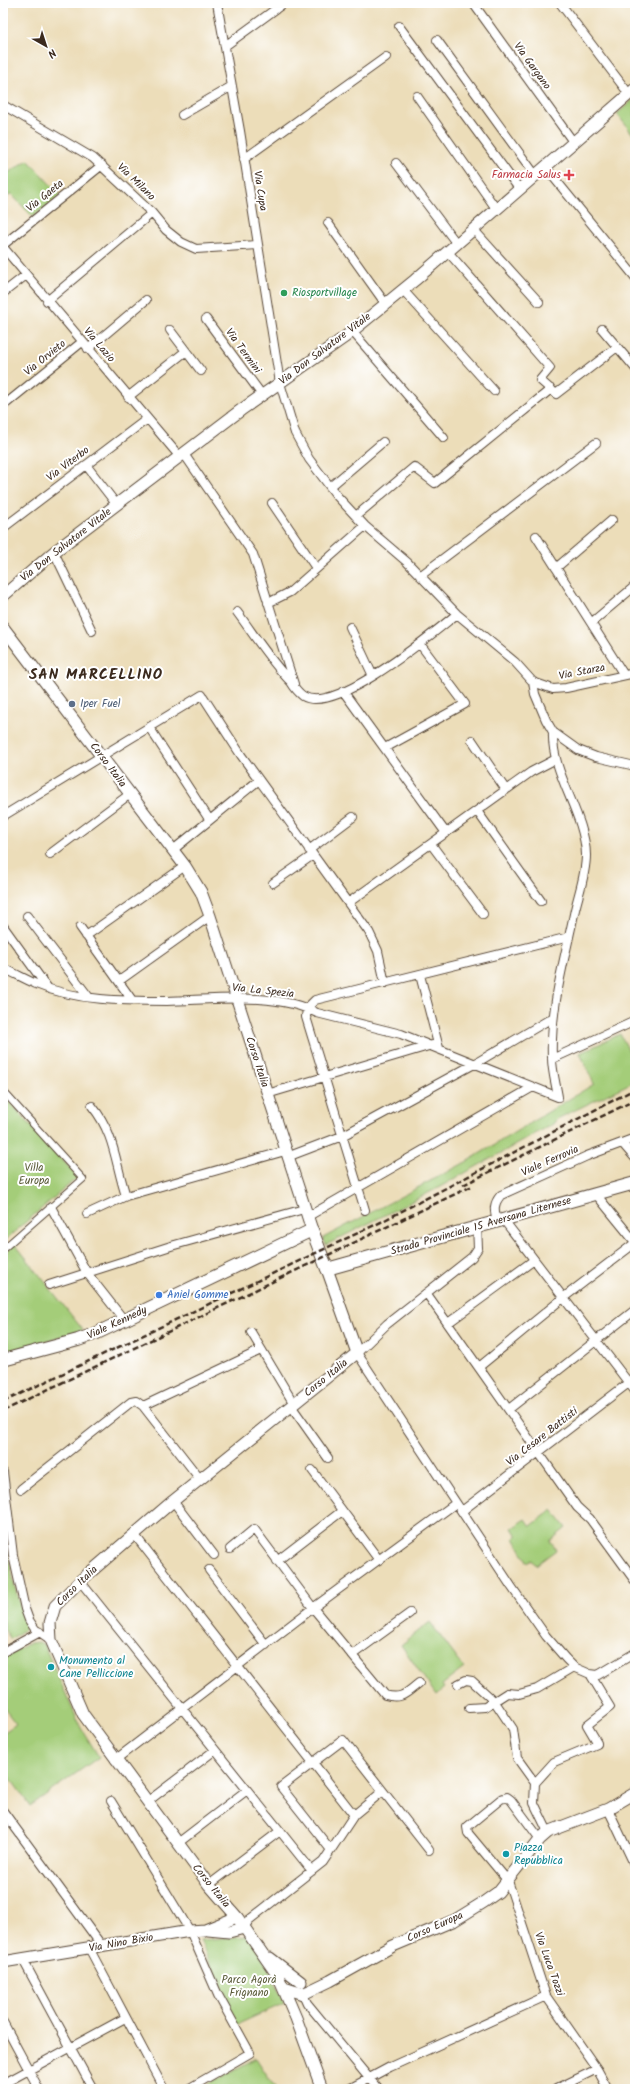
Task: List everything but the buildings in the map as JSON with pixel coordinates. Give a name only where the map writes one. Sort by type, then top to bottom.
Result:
[{"type":"main road","name":"Strada Provinciale 15 Aversana Liternese","points":[[327,1269],[635,1183]]},
{"type":"main road","name":"Corso Italia","points":[[312,1230],[327,1269]]},
{"type":"main road","name":"Viale Kennedy","points":[[3,1360],[78,1340],[124,1320],[312,1230]]},
{"type":"street","name":"Via Cupa","points":[[217,3],[232,86],[280,383],[295,433],[309,459],[330,487],[365,526],[420,576],[457,614],[514,662],[533,682]]},
{"type":"street","points":[[225,46],[284,3]]},
{"type":"street","name":"Via Gargano","points":[[473,3],[574,143]]},
{"type":"street","points":[[560,3],[632,92]]},
{"type":"street","points":[[399,26],[520,190]]},
{"type":"street","points":[[437,40],[536,176]]},
{"type":"street","points":[[244,159],[386,57]]},
{"type":"street","points":[[182,115],[232,86]]},
{"type":"street","name":"Via Don Salvatore Vitale","points":[[3,596],[54,552],[262,395],[352,331],[474,230],[632,92]]},
{"type":"street","points":[[417,96],[497,210]]},
{"type":"street","name":"Via Milano","points":[[3,105],[102,165],[152,213],[173,236],[196,249],[257,245]]},
{"type":"street","points":[[396,163],[457,244]]},
{"type":"street","name":"Via Gaeta","points":[[3,246],[102,165]]},
{"type":"street","points":[[546,168],[635,278]]},
{"type":"street","points":[[47,302],[152,213]]},
{"type":"street","points":[[328,223],[385,304]]},
{"type":"street","points":[[474,230],[539,302]]},
{"type":"street","name":"Via Lazio","points":[[3,246],[47,302],[128,397],[182,456],[253,554],[295,687]]},
{"type":"street","points":[[448,252],[550,368],[540,380],[556,394],[617,347]]},
{"type":"street","points":[[3,293],[26,275]]},
{"type":"street","points":[[403,290],[494,391]]},
{"type":"street","points":[[88,349],[146,300]]},
{"type":"street","name":"Via Termini","points":[[206,319],[262,395]]},
{"type":"street","points":[[602,329],[635,368]]},
{"type":"street","points":[[170,330],[201,372]]},
{"type":"street","points":[[352,331],[444,438]]},
{"type":"street","name":"Via Orvieto","points":[[3,406],[82,342]]},
{"type":"street","points":[[128,397],[186,351]]},
{"type":"street","points":[[356,516],[414,467],[435,483],[551,390]]},
{"type":"street","name":"Via Viterbo","points":[[3,528],[147,418]]},
{"type":"street","points":[[330,487],[383,442]]},
{"type":"street","points":[[420,576],[596,444]]},
{"type":"street","points":[[86,465],[117,505]]},
{"type":"street","points":[[272,503],[316,568]]},
{"type":"street","points":[[556,568],[612,520]]},
{"type":"street","points":[[268,603],[290,592],[365,526]]},
{"type":"street","points":[[536,536],[590,624],[624,675]]},
{"type":"street","points":[[54,552],[92,631]]},
{"type":"street","points":[[590,624],[635,586]]},
{"type":"street","points":[[237,612],[266,655],[303,696],[314,699],[329,697],[343,691],[397,662],[457,614]]},
{"type":"street","name":"Corso Italia","points":[[3,627],[186,866],[201,892],[305,1213],[312,1230]]},
{"type":"street","points":[[350,627],[373,676]]},
{"type":"street","points":[[385,748],[465,704],[420,644]]},
{"type":"street","name":"Via Starza","points":[[533,682],[553,689],[566,688],[635,673]]},
{"type":"street","points":[[533,682],[535,694],[553,732],[578,750],[596,757],[635,766]]},
{"type":"street","points":[[343,691],[446,833]]},
{"type":"street","points":[[3,816],[202,695],[259,780],[369,932],[378,951],[385,983]]},
{"type":"street","points":[[149,727],[209,820]]},
{"type":"street","points":[[553,732],[556,759],[582,836],[586,855],[583,879],[552,1018],[552,1059],[635,1021]]},
{"type":"street","points":[[472,740],[506,790]]},
{"type":"street","points":[[348,903],[532,772],[556,759]]},
{"type":"street","points":[[173,850],[259,780]]},
{"type":"street","points":[[50,854],[130,794]]},
{"type":"street","points":[[477,811],[542,901]]},
{"type":"street","points":[[272,883],[353,817]]},
{"type":"street","points":[[431,844],[483,914]]},
{"type":"street","points":[[86,936],[186,866]]},
{"type":"street","points":[[27,916],[88,996]]},
{"type":"street","points":[[119,981],[210,916]]},
{"type":"street","points":[[3,926],[47,987]]},
{"type":"street","points":[[80,927],[132,1000]]},
{"type":"street","points":[[365,1210],[306,1017],[307,1008],[315,1000],[569,937]]},
{"type":"street","name":"Via La Spezia","points":[[3,968],[47,987],[64,992],[88,996],[132,1000],[236,998],[287,1003],[307,1008],[317,1013],[401,1034],[558,1097],[552,1059]]},
{"type":"street","points":[[267,1094],[324,1076],[435,1047],[420,974]]},
{"type":"street","points":[[87,1214],[126,1196],[286,1154],[342,1136],[476,1063],[552,1018]]},
{"type":"street","points":[[49,1285],[171,1246],[305,1213],[358,1188],[533,1087]]},
{"type":"street","points":[[3,1091],[83,1179],[3,1249]]},
{"type":"street","points":[[92,1106],[103,1120],[111,1137],[119,1174],[126,1196]]},
{"type":"street","name":"Viale Ferrovia","points":[[500,1220],[494,1208],[496,1200],[501,1195],[587,1156],[635,1138]]},
{"type":"street","points":[[622,1143],[635,1158]]},
{"type":"street","points":[[479,1367],[563,1298],[635,1243],[595,1194]]},
{"type":"street","points":[[51,1207],[87,1273],[124,1320]]},
{"type":"street","points":[[500,1220],[534,1260],[596,1341],[632,1381],[635,1391]]},
{"type":"street","points":[[477,1226],[476,1252],[427,1294],[387,1324],[356,1354],[546,1636],[574,1666],[590,1674],[598,1675],[635,1653]]},
{"type":"street","points":[[448,1323],[534,1260]]},
{"type":"street","name":"Corso Italia","points":[[322,2089],[284,1988],[264,1954],[115,1760],[83,1714],[51,1640],[50,1623],[55,1606],[80,1581],[173,1501],[356,1354],[327,1269]]},
{"type":"street","points":[[427,1294],[577,1507],[590,1519],[635,1581]]},
{"type":"street","points":[[509,1409],[635,1310]]},
{"type":"street","points":[[251,1332],[293,1406],[328,1458]]},
{"type":"street","points":[[143,1406],[261,1350]]},
{"type":"street","name":"Via Cesare Battisti","points":[[462,1511],[540,1453],[632,1381]]},
{"type":"street","points":[[21,1489],[131,1402],[136,1401],[143,1406],[200,1479]]},
{"type":"street","points":[[312,1470],[379,1560]]},
{"type":"street","points":[[3,1472],[13,1555],[25,1609],[29,1620],[40,1632],[51,1640]]},
{"type":"street","points":[[173,1501],[214,1555]]},
{"type":"street","points":[[115,1760],[313,1608],[456,1503]]},
{"type":"street","points":[[278,1561],[342,1511]]},
{"type":"street","points":[[230,1548],[254,1529],[313,1608],[385,1695],[395,1698],[402,1697],[419,1683]]},
{"type":"street","points":[[134,1534],[354,1815]]},
{"type":"street","points":[[209,1570],[266,1645]]},
{"type":"street","points":[[80,1581],[312,1871]]},
{"type":"street","points":[[352,1655],[410,1613]]},
{"type":"street","points":[[3,1652],[40,1632]]},
{"type":"street","points":[[470,1708],[485,1707],[507,1693],[519,1694],[537,1689],[574,1666]]},
{"type":"street","points":[[535,1783],[554,1762],[598,1742],[587,1725],[610,1707],[590,1674]]},
{"type":"street","points":[[458,1684],[466,1680],[472,1681],[494,1702],[513,1729],[517,1758],[535,1783],[534,1803],[544,1835]]},
{"type":"street","points":[[330,1850],[281,1787],[343,1740],[429,1850]]},
{"type":"street","points":[[147,1802],[215,1750]]},
{"type":"street","points":[[178,1843],[247,1790]]},
{"type":"street","points":[[205,1930],[228,1932],[244,1928],[249,1920],[322,1862],[354,1815],[383,1792]]},
{"type":"street","points":[[544,1835],[608,1809],[635,1793]]},
{"type":"street","points":[[508,1881],[468,1833],[467,1825],[501,1799],[507,1797],[544,1835]]},
{"type":"street","points":[[111,1801],[190,1930],[218,1995],[250,2053],[188,2089]]},
{"type":"street","points":[[608,1809],[635,1866]]},
{"type":"street","points":[[3,1811],[102,1946]]},
{"type":"street","points":[[209,1884],[280,1831]]},
{"type":"street","name":"Corso Europa","points":[[316,1988],[393,1946],[455,1920],[498,1892],[544,1835]]},
{"type":"street","name":"Via Luca Tozzi","points":[[508,1881],[546,1996],[608,2089]]},
{"type":"street","name":"Via Nino Bixio","points":[[3,1962],[190,1930],[205,1930],[236,1917]]},
{"type":"street","points":[[89,1948],[164,2089]]},
{"type":"street","points":[[264,1954],[301,1982],[316,1988]]},
{"type":"street","points":[[22,1958],[93,2089]]},
{"type":"street","points":[[301,1982],[291,1983],[284,1988],[294,1993],[303,1994],[316,1988]]},
{"type":"street","points":[[293,2011],[303,1994]]},
{"type":"street","points":[[303,1994],[307,2003],[378,2089]]},
{"type":"street","points":[[349,2089],[369,2078],[546,1996]]},
{"type":"street","points":[[3,2084],[125,2018]]},
{"type":"street","points":[[3,2022],[39,2089]]},
{"type":"street","points":[[556,2089],[596,2069]]},
{"type":"green space","points":[[635,98],[635,137],[617,114]]},
{"type":"green space","points":[[28,160],[60,195],[33,217],[11,194],[3,200],[3,176]]},
{"type":"green space","points":[[620,1034],[635,1062],[635,1081],[557,1119],[553,1124],[438,1188],[326,1245],[323,1238],[466,1162],[594,1084],[580,1053]]},
{"type":"green space","name":"Villa Europa","points":[[3,1095],[78,1177],[4,1241],[3,1230]]},
{"type":"green space","points":[[15,1244],[83,1330],[3,1353],[3,1255]]},
{"type":"green space","points":[[552,1510],[566,1528],[550,1541],[556,1550],[536,1565],[532,1560],[528,1563],[514,1538],[517,1536],[512,1528],[526,1519],[531,1526]]},
{"type":"green space","points":[[3,1516],[9,1559],[15,1587],[28,1627],[11,1639],[3,1628]]},
{"type":"green space","points":[[430,1622],[464,1668],[442,1685],[444,1688],[436,1695],[401,1645]]},
{"type":"green space","points":[[39,1642],[44,1645],[81,1728],[99,1757],[30,1806],[3,1768],[3,1733],[16,1724],[3,1707],[3,1658],[30,1643]]},
{"type":"green space","name":"Parco Agorà Frignano","points":[[247,1936],[261,1954],[285,2003],[236,2025],[200,1940]]},
{"type":"green space","points":[[256,2058],[276,2089],[205,2089],[203,2087]]},
{"type":"railway","points":[[3,1402],[381,1222],[635,1089]]},
{"type":"railway","points":[[463,1185],[635,1100]]},
{"type":"railway","points":[[3,1411],[472,1186]]},
{"type":"place","name":"Farmacia Salus","points":[[569,175]]},
{"type":"place","name":"Riosportvillage","points":[[284,293]]},
{"type":"place","name":"Iper Fuel","points":[[72,704]]},
{"type":"place","name":"Aniel Gomme","points":[[159,1295]]},
{"type":"place","name":"Monumento al Cane Pelliccione","points":[[51,1667]]},
{"type":"place","name":"Piazza Repubblica","points":[[506,1854]]},
{"type":"district","name":"SAN MARCELLINO","points":[[96,675]]}]
